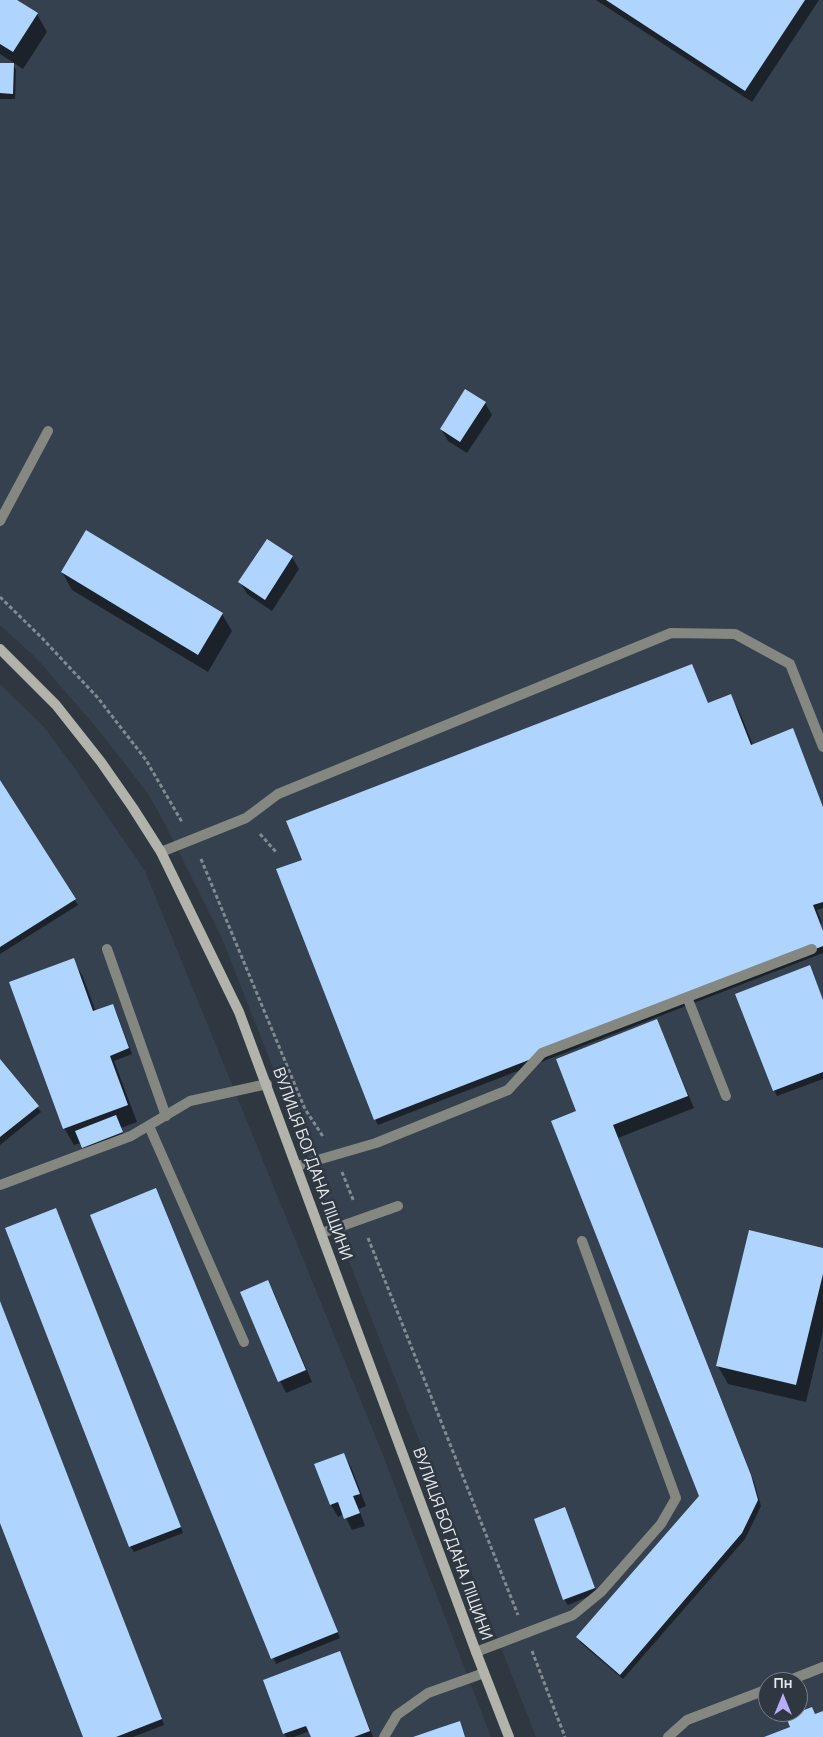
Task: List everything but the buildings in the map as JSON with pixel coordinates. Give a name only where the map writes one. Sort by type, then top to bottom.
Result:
[{"type":"main road","name":"ВУЛИЦЯ БОГДАНА ЛІЩИНИ","points":[[0,649],[56,705],[101,762],[162,852],[239,1012],[509,1737]]},
{"type":"lane","points":[[0,521],[48,431]]},
{"type":"lane","points":[[162,852],[246,818],[278,794],[671,633],[735,634],[790,664],[823,747]]},
{"type":"lane","points":[[107,949],[166,1116]]},
{"type":"lane","points":[[297,1166],[376,1143],[508,1090],[542,1053],[812,949]]},
{"type":"lane","points":[[687,997],[726,1096]]},
{"type":"lane","points":[[0,1185],[131,1136],[190,1101],[267,1084]]},
{"type":"lane","points":[[149,1126],[244,1342]]},
{"type":"lane","points":[[322,1233],[398,1206]]},
{"type":"lane","points":[[476,1652],[573,1614],[602,1592],[661,1524],[676,1498],[582,1241]]},
{"type":"lane","points":[[808,1673],[823,1667]]},
{"type":"lane","points":[[384,1737],[397,1715],[428,1693],[484,1673]]},
{"type":"lane","points":[[668,1737],[687,1720],[758,1693]]},
{"type":"path","points":[[335,1155],[565,1737]]},
{"type":"shaded area","points":[[0,0],[823,0],[823,1737],[536,1737],[221,936],[149,795],[96,727],[37,659],[0,625]]},
{"type":"shaded area","points":[[0,684],[44,727],[145,871],[381,1450],[491,1737],[0,1737]]}]
